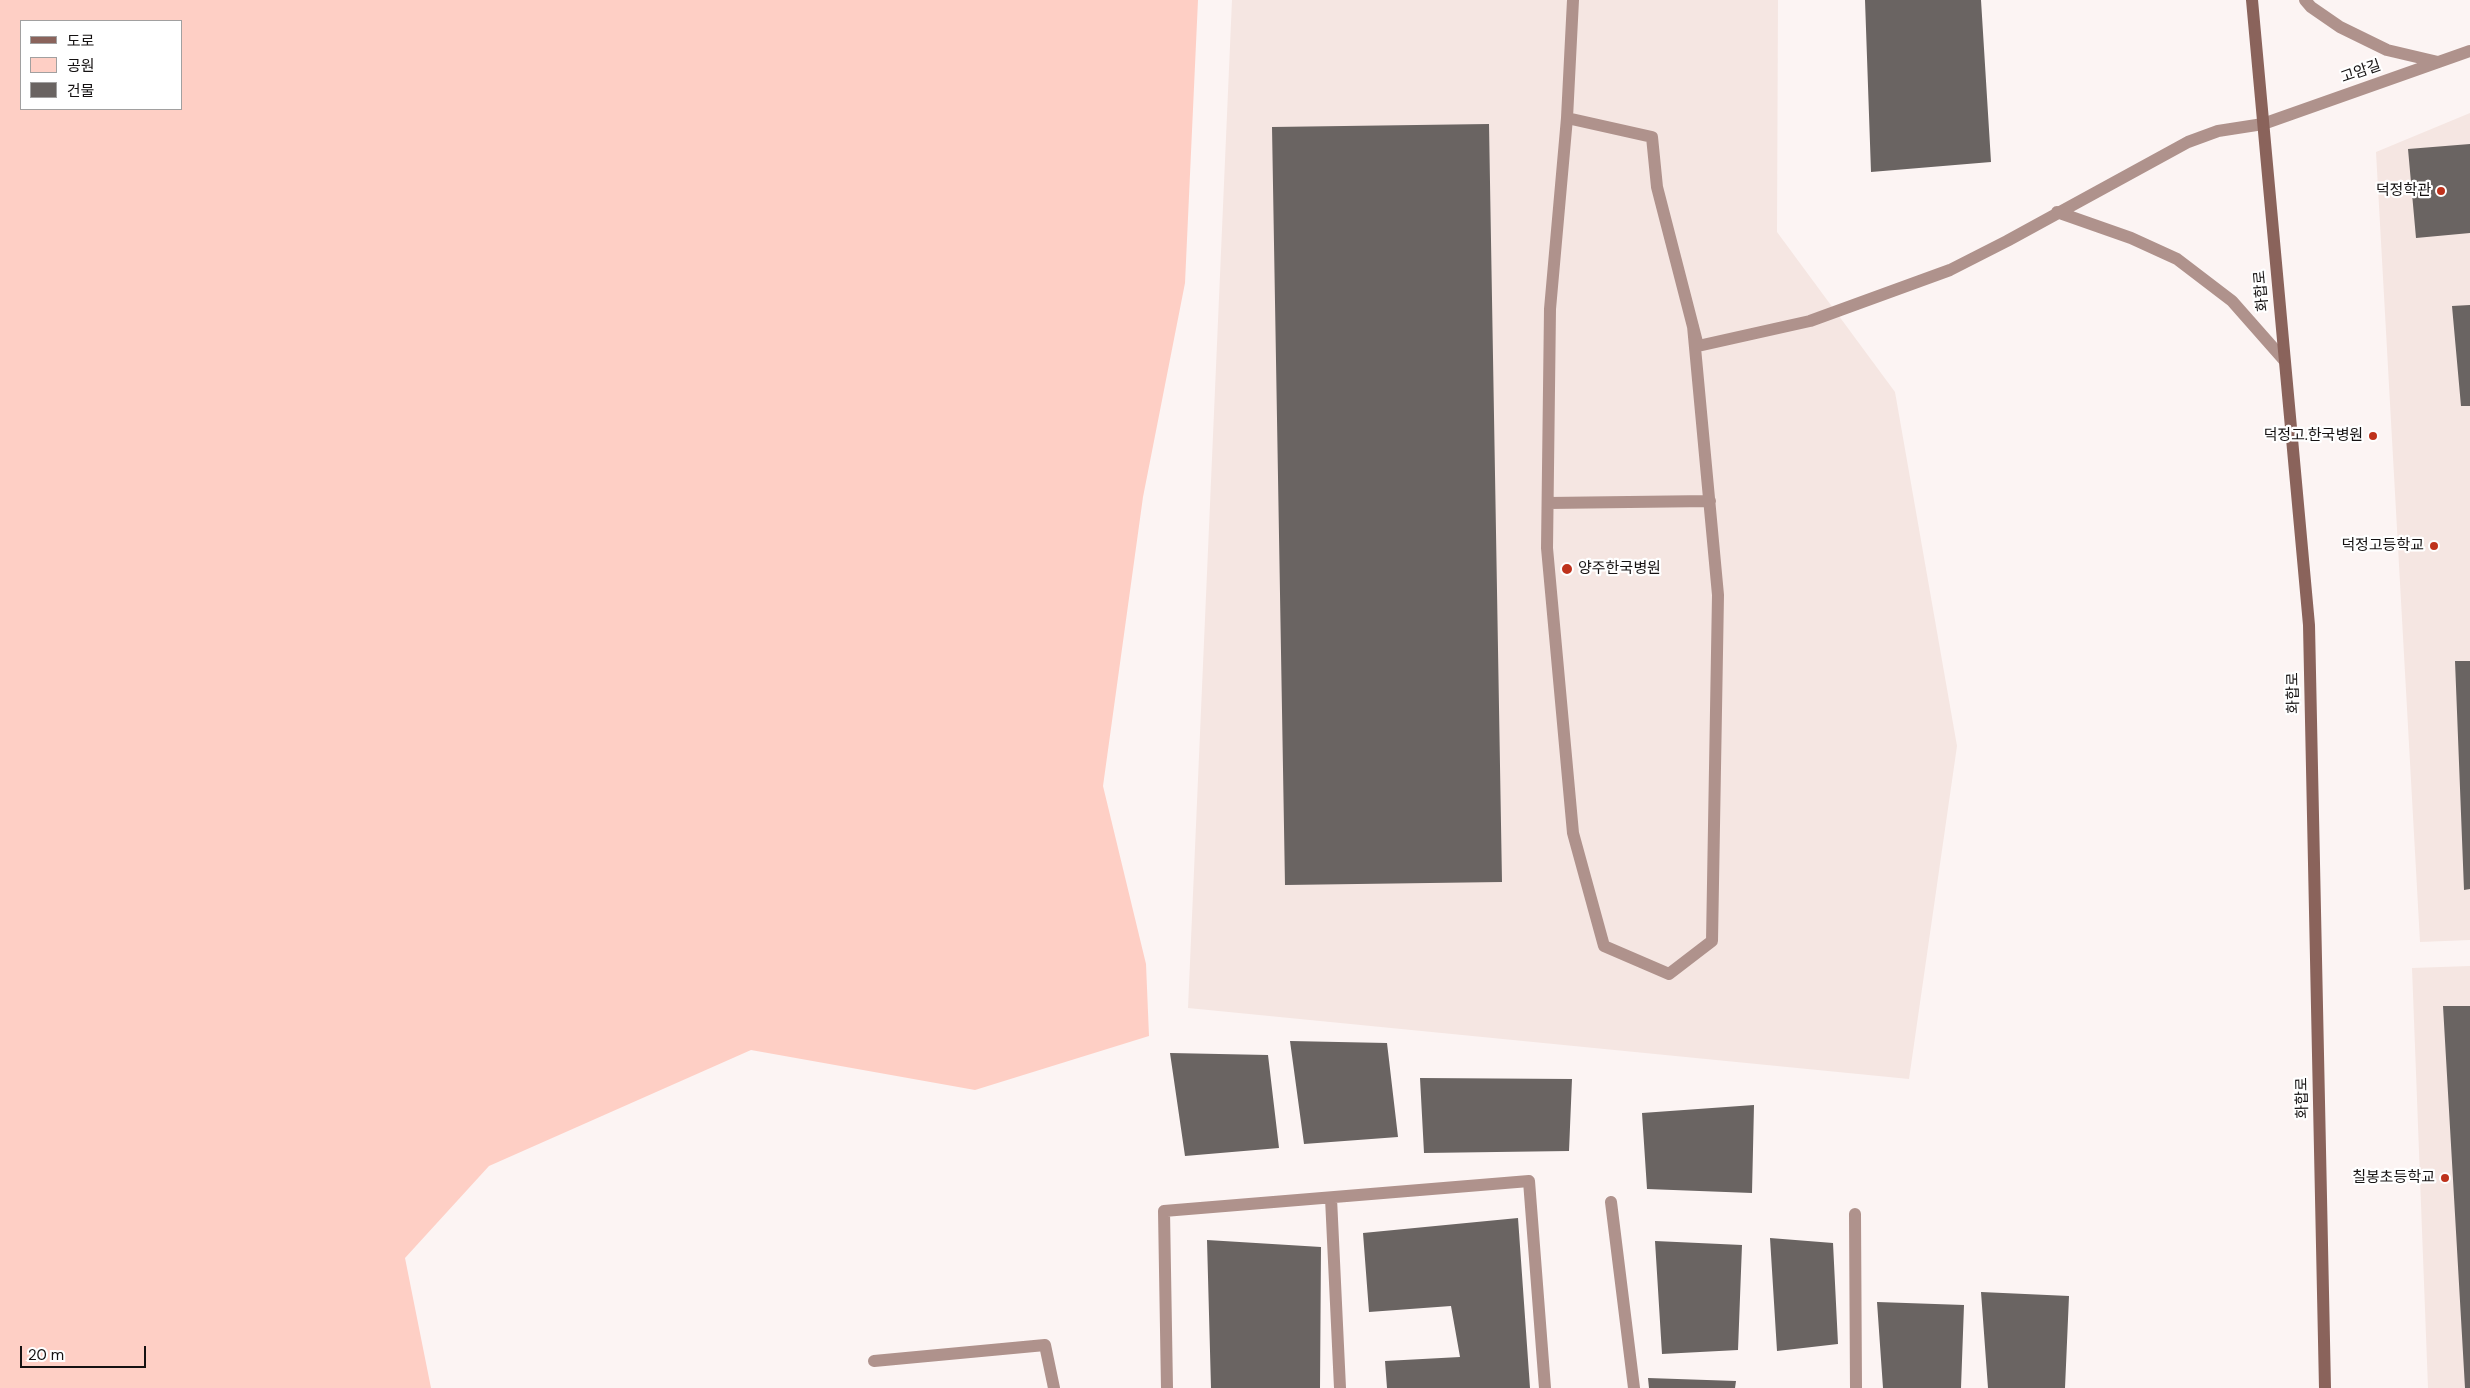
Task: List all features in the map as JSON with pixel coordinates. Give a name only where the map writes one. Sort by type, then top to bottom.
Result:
[{"type":"main road","name":"화합로","points":[[2252,0],[2309,625],[2326,1388]]},
{"type":"street","points":[[1567,118],[1652,138],[1657,188],[1693,326],[1718,595],[1712,942],[1669,974],[1604,946],[1573,833],[1547,548],[1550,309],[1567,118],[1573,0]]},
{"type":"street","points":[[2305,0],[2310,7],[2340,27],[2387,50],[2438,62]]},
{"type":"street","name":"고암길","points":[[1693,326],[1698,346],[1810,321],[1950,270],[2007,242],[2057,212],[2188,142],[2218,131],[2262,124],[2470,51]]},
{"type":"street","points":[[2057,212],[2131,238],[2177,259],[2232,301],[2284,360]]},
{"type":"street","points":[[1548,503],[1710,500]]},
{"type":"street","points":[[1167,1388],[1164,1211],[1529,1181],[1545,1388]]},
{"type":"street","points":[[1331,1198],[1340,1388]]},
{"type":"street","points":[[1612,1202],[1634,1388]]},
{"type":"street","points":[[1855,1214],[1856,1388]]},
{"type":"street","points":[[874,1361],[1045,1346],[1054,1388]]},
{"type":"shaded area","name":"양주한국병원","points":[[1232,0],[1778,0],[1777,232],[1895,392],[1957,746],[1909,1079],[1188,1008]]},
{"type":"shaded area","name":"덕정고등학교","points":[[2470,113],[2470,940],[2420,942],[2376,152]]},
{"type":"shaded area","name":"칠봉초등학교","points":[[2470,966],[2470,1388],[2428,1388],[2412,968]]},
{"type":"green space","points":[[0,0],[1198,0],[1185,283],[1143,497],[1103,786],[1146,964],[1149,1036],[975,1090],[751,1050],[489,1166],[405,1258],[431,1388],[0,1388]]},
{"type":"building","points":[[1865,0],[1981,0],[1991,162],[1871,172]]},
{"type":"building","points":[[1489,124],[1502,882],[1285,885],[1272,127]]},
{"type":"building","name":"덕정학관","points":[[2470,144],[2470,233],[2416,238],[2408,149]]},
{"type":"building","points":[[2470,305],[2470,406],[2461,406],[2452,306]]},
{"type":"building","points":[[2455,661],[2470,661],[2470,889],[2464,890]]},
{"type":"building","points":[[2443,1006],[2470,1006],[2470,1388],[2465,1388]]},
{"type":"building","points":[[1290,1041],[1387,1043],[1398,1137],[1304,1144]]},
{"type":"building","points":[[1170,1053],[1268,1055],[1279,1148],[1185,1156]]},
{"type":"building","points":[[1420,1078],[1572,1079],[1569,1151],[1424,1153]]},
{"type":"building","points":[[1754,1105],[1752,1193],[1647,1189],[1642,1113]]},
{"type":"building","points":[[1518,1218],[1530,1388],[1387,1388],[1385,1361],[1460,1357],[1451,1306],[1369,1312],[1363,1233]]},
{"type":"building","points":[[1770,1238],[1833,1243],[1838,1344],[1777,1351]]},
{"type":"building","points":[[1207,1240],[1321,1247],[1320,1388],[1211,1388]]},
{"type":"building","points":[[1655,1241],[1742,1245],[1738,1350],[1662,1354]]},
{"type":"building","points":[[1981,1292],[2069,1296],[2065,1388],[1988,1388]]},
{"type":"building","points":[[1877,1302],[1964,1305],[1961,1388],[1883,1388]]},
{"type":"building","points":[[1648,1378],[1736,1381],[1735,1388],[1649,1388]]},
{"type":"place","name":"덕정학관","points":[[2441,191]]},
{"type":"place","name":"덕정고.한국병원","points":[[2373,436]]},
{"type":"place","name":"덕정고등학교","points":[[2434,546]]},
{"type":"place","name":"양주한국병원","points":[[1567,569]]},
{"type":"place","name":"칠봉초등학교","points":[[2445,1178]]}]
